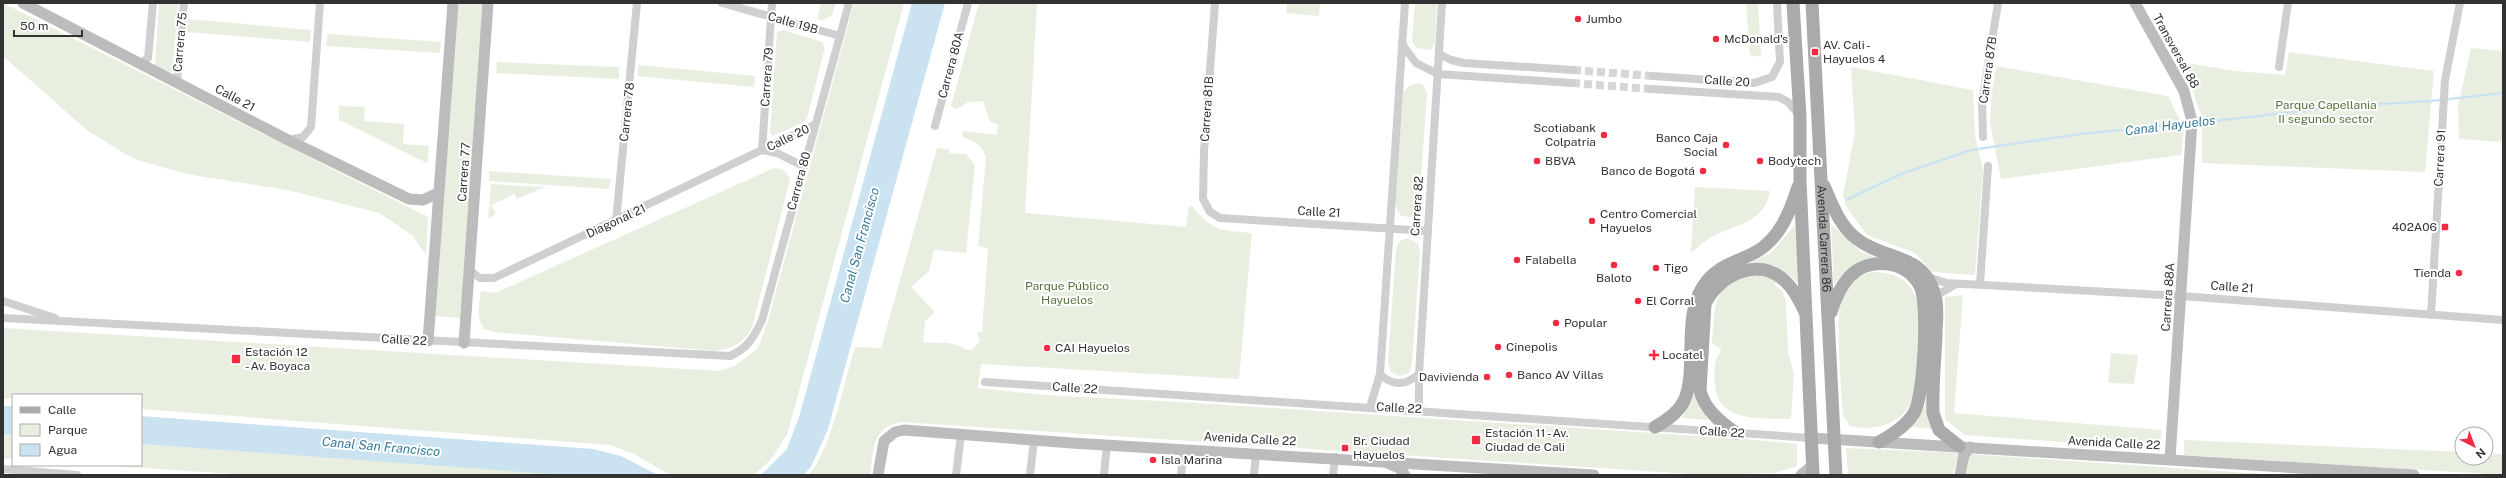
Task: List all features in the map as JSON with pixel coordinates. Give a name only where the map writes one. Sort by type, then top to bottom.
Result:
[{"type":"main road","name":"Avenida Carrera 86","points":[[1793,3],[1800,116],[1800,180],[1808,317],[1813,470]]},
{"type":"main road","name":"Avenida Carrera 86","points":[[1812,3],[1836,475]]},
{"type":"main road","points":[[1820,178],[1837,215],[1856,239],[1867,246],[1904,258],[1923,274],[1929,282],[1936,301],[1933,413],[1939,430],[1965,447]]},
{"type":"main road","points":[[1655,427],[1674,413],[1684,400],[1692,326],[1700,292],[1719,270],[1757,251],[1769,242],[1785,222],[1800,180]]},
{"type":"main road","points":[[1829,322],[1835,300],[1843,284],[1850,276],[1869,265],[1881,263],[1897,266],[1912,277],[1920,286],[1924,300],[1924,330],[1917,405],[1900,428],[1879,442]]},
{"type":"main road","points":[[1736,433],[1719,420],[1704,401],[1700,390],[1706,304],[1709,296],[1725,278],[1740,271],[1764,271],[1785,281],[1808,317]]},
{"type":"street","name":"Calle 21","points":[[23,3],[288,140],[409,199],[423,200],[438,193]]},
{"type":"street","points":[[139,64],[148,58],[153,3]]},
{"type":"street","name":"Carrera 75","points":[[177,82],[184,3]]},
{"type":"street","points":[[288,140],[303,136],[311,127],[320,3]]},
{"type":"street","name":"Carrera 77","points":[[428,341],[453,3]]},
{"type":"street","name":"Carrera 77","points":[[464,343],[488,3]]},
{"type":"street","name":"Carrera 78","points":[[616,220],[637,3]]},
{"type":"street","name":"Calle 19B","points":[[722,3],[840,36]]},
{"type":"street","name":"Carrera 79","points":[[762,150],[772,3]]},
{"type":"street","name":"Carrera 80","points":[[739,352],[752,340],[762,320],[814,125],[849,3]]},
{"type":"street","name":"Carrera 80A","points":[[935,126],[968,3]]},
{"type":"street","name":"Carrera 81B","points":[[1210,212],[1203,199],[1203,178],[1215,3]]},
{"type":"street","name":"Carrera 82","points":[[1370,407],[1380,374],[1405,3]]},
{"type":"street","name":"Carrera 82","points":[[1419,410],[1419,374],[1442,3]]},
{"type":"street","name":"Calle 20","points":[[1653,76],[1754,83],[1772,77],[1780,62],[1777,3]]},
{"type":"street","name":"Carrera 87B","points":[[1983,137],[1982,103],[1998,3]]},
{"type":"street","name":"Transversal 88","points":[[2135,3],[2184,91],[2192,121],[2191,137]]},
{"type":"street","points":[[2279,67],[2288,3]]},
{"type":"street","name":"Carrera 91","points":[[2431,315],[2445,92],[2460,3]]},
{"type":"street","points":[[1402,44],[1416,63],[1438,74],[1572,83]]},
{"type":"street","points":[[1439,54],[1451,60],[1464,63],[1573,70]]},
{"type":"street","name":"Calle 20","points":[[1651,89],[1779,97],[1788,102],[1800,116]]},
{"type":"street","name":"Calle 20","points":[[762,150],[814,125]]},
{"type":"street","name":"Carrera 88A","points":[[2170,459],[2191,137]]},
{"type":"street","points":[[762,150],[777,153],[803,166]]},
{"type":"street","name":"Diagonal 21","points":[[469,270],[480,278],[494,278],[762,150]]},
{"type":"street","points":[[1980,284],[1988,166]]},
{"type":"street","name":"Calle 21","points":[[1210,212],[1220,218],[1428,231]]},
{"type":"street","name":"Calle 21","points":[[1923,274],[1935,281],[1959,283],[2181,296],[2503,320]]},
{"type":"street","points":[[1936,301],[1944,290],[1959,283]]},
{"type":"street","name":"Calle 22","points":[[3,301],[67,322]]},
{"type":"street","name":"Calle 22","points":[[3,318],[722,357],[739,352]]},
{"type":"street","points":[[1380,374],[1390,382],[1401,384],[1412,380],[1419,374]]},
{"type":"street","name":"Calle 22","points":[[985,382],[1419,410],[1812,438]]},
{"type":"street","name":"Avenida Calle 22","points":[[878,475],[884,441],[895,432],[904,430],[1034,440],[1335,457],[1543,473],[1594,475]]},
{"type":"street","points":[[956,475],[961,434]]},
{"type":"street","name":"Avenida Calle 22","points":[[1812,438],[2414,475]]},
{"type":"street","points":[[1030,475],[1034,440]]},
{"type":"street","points":[[1104,475],[1107,444]]},
{"type":"street","points":[[1960,475],[1965,447]]},
{"type":"street","points":[[1181,475],[1184,449]]},
{"type":"street","points":[[1254,475],[1256,453]]},
{"type":"street","points":[[1333,475],[1335,457]]},
{"type":"street","points":[[1381,460],[1399,468],[1405,475]]},
{"type":"street","points":[[1411,475],[1420,468],[1436,464]]},
{"type":"street","points":[[3,469],[77,475]]},
{"type":"street","points":[[1801,475],[1813,470]]},
{"type":"green space","points":[[3,3],[428,217],[426,255],[412,235],[379,213],[287,190],[187,174],[141,161],[125,154],[88,131],[3,56]]},
{"type":"green space","points":[[159,3],[179,3],[172,70],[169,72],[155,66]]},
{"type":"green space","points":[[457,3],[484,3],[461,318],[434,316]]},
{"type":"green space","points":[[821,3],[836,3],[832,16],[822,20],[817,19]]},
{"type":"green space","points":[[854,3],[904,3],[788,432],[769,461],[752,475],[670,475],[634,454],[610,445],[142,409],[142,394],[12,394],[12,399],[3,398],[3,328],[720,371],[736,365],[758,348],[768,321]]},
{"type":"green space","name":"Parque Público Hayuelos","points":[[979,3],[1037,3],[1025,213],[1186,227],[1189,206],[1192,206],[1206,221],[1218,228],[1252,233],[1239,379],[981,364],[978,388],[1046,395],[1181,402],[1745,439],[1797,444],[1797,466],[1775,473],[1705,475],[901,422],[884,429],[879,435],[874,449],[870,475],[809,475],[817,463],[831,431],[855,347],[881,348],[937,148],[949,149],[949,153],[966,154],[975,165],[966,253],[934,250],[929,271],[911,287],[935,312],[925,321],[923,342],[953,344],[969,350],[973,349],[980,340],[977,332],[982,332],[988,248],[978,246],[986,158],[980,146],[971,140],[962,137],[963,131],[997,135],[998,124],[990,122],[983,101],[968,102],[957,109],[951,106]]},
{"type":"green space","points":[[1287,3],[1320,3],[1319,16],[1286,13]]},
{"type":"green space","points":[[1415,3],[1437,3],[1435,43],[1431,50],[1416,48],[1412,41]]},
{"type":"green space","points":[[1746,3],[1758,3],[1761,57],[1750,55]]},
{"type":"green space","points":[[188,19],[311,30],[310,42],[187,32]]},
{"type":"green space","points":[[783,30],[822,42],[825,47],[807,118],[802,123],[773,136],[770,133],[777,32]]},
{"type":"green space","points":[[328,34],[441,42],[440,53],[326,46]]},
{"type":"green space","points":[[2471,48],[2503,51],[2503,142],[2459,139],[2458,106]]},
{"type":"green space","name":"Parque Capellania II segundo sector","points":[[2289,52],[2434,71],[2425,172],[2202,163],[2202,118],[2191,86],[2180,62],[2236,71],[2285,75]]},
{"type":"green space","points":[[497,62],[619,67],[619,79],[496,73]]},
{"type":"green space","points":[[639,65],[755,76],[754,87],[637,76]]},
{"type":"green space","points":[[1996,66],[2168,96],[2184,128],[2181,155],[2001,179],[1990,123],[1991,100]]},
{"type":"green space","points":[[1851,67],[1973,90],[1975,136],[1983,170],[1975,275],[1932,272],[1915,253],[1867,235],[1846,206],[1843,196],[1855,131]]},
{"type":"green space","points":[[1419,83],[1424,86],[1427,93],[1419,209],[1411,217],[1401,216],[1395,205],[1403,92],[1409,86]]},
{"type":"green space","points":[[339,106],[365,107],[364,121],[404,124],[403,144],[429,146],[427,163],[339,120]]},
{"type":"green space","points":[[774,168],[784,170],[790,179],[752,328],[741,342],[732,347],[715,351],[494,332],[484,329],[481,324],[479,311],[481,291],[495,293]]},
{"type":"green space","points":[[489,171],[611,179],[609,189],[489,181]]},
{"type":"green space","points":[[491,184],[545,187],[517,199],[514,194],[491,205],[496,214],[488,219]]},
{"type":"green space","points":[[1695,187],[1770,191],[1763,209],[1757,215],[1742,224],[1713,236],[1691,253]]},
{"type":"green space","points":[[1831,224],[1860,251],[1876,258],[1863,260],[1852,266],[1834,285]]},
{"type":"green space","points":[[1795,225],[1800,286],[1789,275],[1777,268],[1763,264],[1748,264],[1771,253]]},
{"type":"green space","points":[[1408,238],[1418,244],[1420,251],[1412,364],[1409,373],[1400,376],[1391,372],[1388,362],[1396,248],[1400,241]]},
{"type":"green space","points":[[1872,272],[1882,272],[1896,276],[1910,287],[1918,303],[1920,329],[1917,374],[1912,399],[1909,406],[1904,413],[1891,422],[1866,428],[1850,426],[1843,415],[1839,350],[1839,313],[1844,290],[1857,278]]},
{"type":"green space","points":[[1754,273],[1776,278],[1775,285],[1783,292],[1786,302],[1788,352],[1794,374],[1791,419],[1768,419],[1744,416],[1733,412],[1724,406],[1718,397],[1715,382],[1715,369],[1716,360],[1721,349],[1712,343],[1715,307],[1722,291],[1729,284]]},
{"type":"green space","points":[[1963,295],[1954,413],[2162,430],[2159,449],[1965,435],[1945,419],[1945,297]]},
{"type":"green space","points":[[2111,353],[2138,355],[2134,384],[2108,383]]},
{"type":"green space","points":[[1694,387],[1697,399],[1708,420],[1682,418],[1692,399]]},
{"type":"green space","points":[[1927,396],[1933,429],[1910,427],[1924,408]]},
{"type":"green space","points":[[3,434],[12,435],[12,459],[3,459]]},
{"type":"green space","points":[[2184,440],[2454,452],[2454,466],[2494,466],[2494,453],[2503,454],[2503,475],[2184,455]]},
{"type":"green space","points":[[142,444],[557,473],[564,475],[249,475],[114,466],[142,466]]},
{"type":"green space","points":[[1846,448],[1960,453],[1952,475],[1848,475]]},
{"type":"green space","points":[[1970,454],[2277,475],[1966,475]]},
{"type":"water","name":"Canal San Francisco","points":[[912,3],[945,3],[828,429],[812,465],[804,475],[761,475],[787,449],[800,414]]},
{"type":"water","points":[[3,406],[12,406],[12,435],[3,434]]},
{"type":"water","name":"Canal San Francisco","points":[[142,416],[593,449],[621,456],[658,475],[564,475],[142,444]]},
{"type":"waterway","name":"Canal Hayuelos","points":[[2195,123],[2348,106],[2431,101],[2503,93]]},
{"type":"waterway","name":"Canal Hayuelos","points":[[1848,199],[1901,174],[1971,150],[2081,134],[2190,123]]},
{"type":"tunnel","points":[[1573,70],[1653,76]]},
{"type":"tunnel","points":[[1572,83],[1651,89]]},
{"type":"place","name":"Jumbo","points":[[1578,19]]},
{"type":"place","name":"McDonald's","points":[[1716,39]]},
{"type":"place","name":"AV. Cali - Hayuelos 4","points":[[1815,52]]},
{"type":"place","name":"Scotiabank Colpatria","points":[[1604,135]]},
{"type":"place","name":"Banco Caja Social","points":[[1726,145]]},
{"type":"place","name":"BBVA","points":[[1537,161]]},
{"type":"place","name":"Bodytech","points":[[1760,161]]},
{"type":"place","name":"Banco de Bogotá","points":[[1703,171]]},
{"type":"place","name":"Centro Comercial Hayuelos","points":[[1592,221]]},
{"type":"place","name":"402A06","points":[[2445,227]]},
{"type":"place","name":"Falabella","points":[[1517,260]]},
{"type":"place","name":"Baloto","points":[[1614,265]]},
{"type":"place","name":"Tigo","points":[[1656,268]]},
{"type":"place","name":"Tienda","points":[[2459,273]]},
{"type":"place","name":"El Corral","points":[[1638,301]]},
{"type":"place","name":"Popular","points":[[1556,323]]},
{"type":"place","name":"Cinepolis","points":[[1498,347]]},
{"type":"place","name":"CAI Hayuelos","points":[[1047,348]]},
{"type":"place","name":"Locatel","points":[[1654,355]]},
{"type":"place","name":"Estación 12 - Av. Boyaca","points":[[236,359]]},
{"type":"place","name":"Banco AV Villas","points":[[1509,375]]},
{"type":"place","name":"Davivienda","points":[[1487,377]]},
{"type":"place","name":"Estación 11 - Av. Ciudad de Cali","points":[[1476,440]]},
{"type":"place","name":"Br. Ciudad Hayuelos","points":[[1345,448]]},
{"type":"place","name":"Isla Marina","points":[[1153,460]]}]
